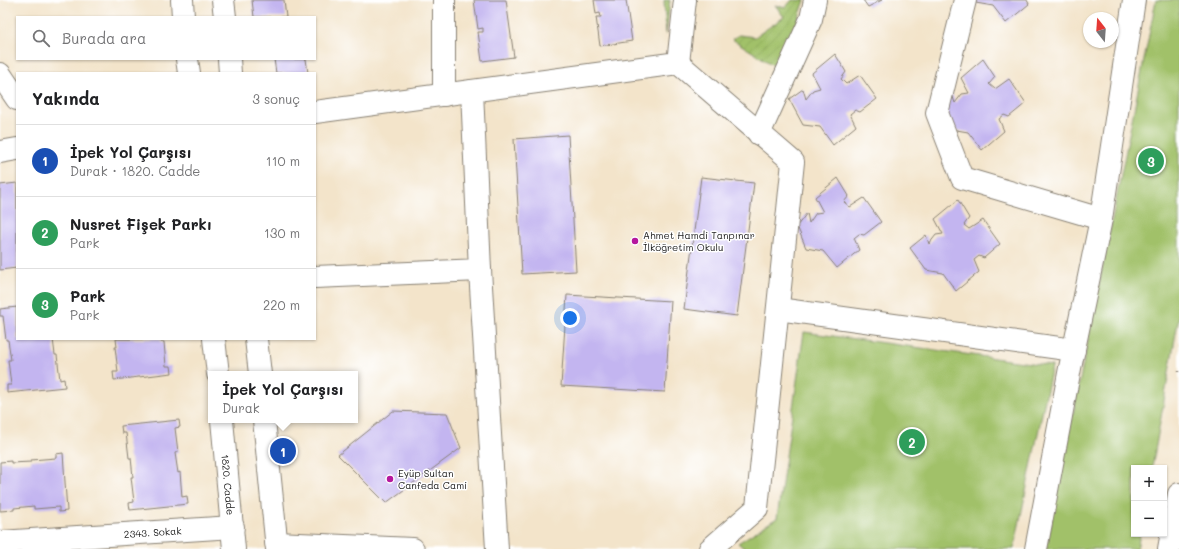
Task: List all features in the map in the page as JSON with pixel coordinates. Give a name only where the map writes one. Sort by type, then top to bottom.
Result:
[{"type":"street","points":[[182,0],[183,16]]},
{"type":"street","points":[[223,0],[225,16]]},
{"type":"street","points":[[444,0],[444,95]]},
{"type":"street","points":[[678,63],[685,0]]},
{"type":"street","points":[[759,134],[811,19],[815,0]]},
{"type":"street","points":[[965,0],[937,113],[962,178],[1101,219]]},
{"type":"street","points":[[1036,549],[1101,219],[1134,0]]},
{"type":"street","points":[[187,60],[189,72]]},
{"type":"street","points":[[229,60],[230,72]]},
{"type":"street","points":[[316,112],[678,63],[793,162],[757,508],[710,549]]},
{"type":"street","points":[[0,74],[16,98]]},
{"type":"street","points":[[472,91],[480,270],[497,549]]},
{"type":"street","points":[[0,152],[16,149]]},
{"type":"street","points":[[316,277],[480,270]]},
{"type":"street","points":[[778,309],[1074,350]]},
{"type":"street","points":[[214,340],[218,371]]},
{"type":"street","points":[[256,340],[260,371]]},
{"type":"street","name":"1820. Cadde","points":[[222,423],[234,549]]},
{"type":"street","points":[[264,423],[276,546],[413,549]]},
{"type":"street","points":[[1169,549],[1179,494]]},
{"type":"street","name":"2343. Sokak","points":[[0,542],[233,527]]},
{"type":"green space","points":[[664,0],[670,0],[666,35]]},
{"type":"green space","points":[[792,0],[805,0],[778,78],[770,73],[776,67],[732,39],[739,35],[755,37],[784,17],[775,5],[785,8]]},
{"type":"green space","points":[[1156,0],[1179,0],[1179,316],[1153,465],[1131,465],[1131,537],[1139,537],[1137,549],[1046,549]]},
{"type":"green space","points":[[804,332],[1052,366],[1014,549],[745,549],[738,543],[777,518]]},
{"type":"building","points":[[252,0],[284,0],[286,16],[254,16]]},
{"type":"building","points":[[474,0],[506,0],[514,57],[482,61],[478,32],[483,32],[483,28],[478,29]]},
{"type":"building","points":[[594,0],[626,0],[632,41],[600,46],[596,17],[601,17],[600,13],[596,14]]},
{"type":"building","points":[[863,0],[882,0],[868,7]]},
{"type":"building","points":[[974,0],[1027,0],[1029,4],[1006,23],[993,6],[976,3]]},
{"type":"building","points":[[835,54],[846,72],[841,79],[846,84],[860,75],[877,99],[860,112],[855,110],[850,114],[856,126],[833,145],[820,127],[803,125],[789,99],[803,89],[806,99],[813,90],[820,88],[812,73]]},
{"type":"building","points":[[983,59],[995,77],[989,84],[995,89],[1009,79],[1026,103],[1009,117],[1004,115],[999,119],[1004,131],[982,150],[968,132],[951,129],[937,104],[952,94],[955,103],[962,94],[969,93],[961,78]]},
{"type":"building","points":[[274,60],[306,60],[308,72],[276,72]]},
{"type":"building","points":[[568,135],[576,271],[522,274],[514,139]]},
{"type":"building","points":[[701,177],[754,183],[737,316],[684,309]]},
{"type":"building","points":[[838,178],[849,196],[844,202],[850,207],[864,198],[881,222],[864,235],[859,234],[854,238],[859,250],[837,268],[823,251],[806,248],[797,226],[807,213],[809,223],[816,213],[823,212],[815,197]]},
{"type":"building","points":[[16,183],[16,268],[0,270],[0,185]]},
{"type":"building","points":[[958,200],[969,218],[964,225],[969,229],[983,220],[1000,244],[984,258],[979,256],[974,260],[979,272],[956,291],[943,273],[926,270],[910,248],[926,235],[929,244],[936,235],[943,234],[935,219]]},
{"type":"building","points":[[567,295],[671,301],[665,392],[561,386]]},
{"type":"building","points":[[16,307],[16,340],[53,340],[55,355],[57,355],[60,380],[64,379],[65,387],[7,393],[7,385],[11,385],[8,360],[11,360],[8,340],[6,340],[3,316],[0,316],[0,309]]},
{"type":"building","points":[[116,340],[161,340],[161,342],[164,342],[166,366],[171,366],[172,373],[114,380],[113,372],[118,372],[115,347],[117,347]]},
{"type":"building","name":"Eyüp Sultan Canfeda Cami","points":[[393,411],[447,413],[461,448],[386,503],[338,455]]},
{"type":"building","points":[[179,420],[180,427],[175,428],[178,452],[175,453],[178,473],[180,472],[182,497],[187,496],[188,504],[130,510],[129,503],[134,502],[131,477],[133,477],[131,458],[129,458],[126,433],[122,433],[121,426]]},
{"type":"building","points":[[63,453],[67,511],[59,512],[59,507],[34,509],[34,506],[0,511],[0,462],[31,462],[31,460],[56,458],[56,454]]},
{"type":"place","name":"Park","points":[[1151,161]]},
{"type":"place","name":"Ahmet Hamdi Tanpınar İlköğretim Okulu","points":[[635,241]]},
{"type":"place","name":"Nusret Fişek Parkı","points":[[912,442]]},
{"type":"place","name":"İpek Yol Çarşısı","points":[[283,451]]},
{"type":"place","name":"Eyüp Sultan Canfeda Cami","points":[[390,479]]}]
